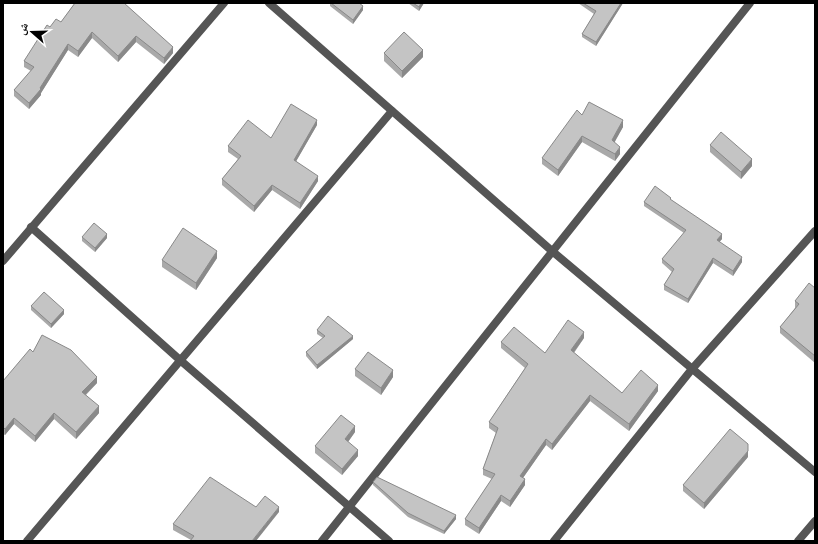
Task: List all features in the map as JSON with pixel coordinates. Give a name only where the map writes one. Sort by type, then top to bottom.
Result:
[{"type":"street","points":[[3,261],[224,3]]},
{"type":"street","points":[[269,3],[552,252],[815,472]]},
{"type":"street","points":[[322,541],[750,3]]},
{"type":"street","points":[[27,541],[392,111]]},
{"type":"street","points":[[31,227],[180,360],[389,541]]},
{"type":"street","points":[[554,541],[692,369],[815,231]]},
{"type":"street","points":[[798,541],[815,521]]},
{"type":"building","points":[[75,3],[124,3],[173,47],[164,58],[136,36],[118,56],[92,32],[78,51],[68,44],[40,88],[41,89],[29,103],[14,90],[34,67],[24,61],[47,25],[50,27],[56,19],[61,22]]},
{"type":"building","points":[[331,3],[359,3],[363,6],[353,20]]},
{"type":"building","points":[[413,3],[421,3],[419,7]]},
{"type":"building","points":[[583,3],[621,3],[596,42],[582,34],[596,11]]},
{"type":"building","points":[[404,32],[423,50],[402,71],[384,53]]},
{"type":"building","points":[[589,102],[623,120],[612,140],[620,147],[615,154],[582,136],[558,170],[542,158],[577,110],[582,115]]},
{"type":"building","points":[[291,104],[317,120],[294,160],[318,176],[300,203],[272,185],[254,206],[222,179],[241,156],[228,146],[248,120],[271,138]]},
{"type":"building","points":[[721,132],[752,159],[741,172],[710,145]]},
{"type":"building","points":[[655,186],[671,198],[670,199],[722,234],[717,240],[742,257],[733,271],[713,258],[688,299],[664,285],[674,269],[662,259],[686,230],[644,202]]},
{"type":"building","points":[[94,223],[107,234],[95,248],[82,237]]},
{"type":"building","points":[[183,228],[217,251],[196,283],[162,260]]},
{"type":"building","points":[[809,283],[815,288],[815,356],[780,327],[799,304],[795,301]]},
{"type":"building","points":[[44,292],[64,310],[51,324],[31,306]]},
{"type":"building","points":[[328,316],[353,336],[317,365],[306,352],[325,336],[317,330]]},
{"type":"building","points":[[568,320],[584,332],[571,350],[622,393],[641,370],[658,385],[629,424],[590,395],[552,444],[546,439],[520,476],[525,479],[510,501],[501,495],[479,528],[465,519],[495,474],[483,469],[498,428],[489,422],[528,364],[501,342],[514,327],[545,353]]},
{"type":"building","points":[[42,335],[71,350],[97,377],[82,392],[99,406],[76,432],[54,413],[35,436],[14,418],[5,429],[3,427],[3,381],[30,349],[33,352]]},
{"type":"building","points":[[368,352],[393,370],[381,388],[355,369]]},
{"type":"building","points":[[341,415],[355,426],[345,439],[358,450],[342,469],[315,446]]},
{"type":"building","points":[[730,429],[748,444],[748,451],[704,503],[683,485]]},
{"type":"building","points":[[210,477],[256,507],[265,496],[279,507],[252,541],[190,541],[194,536],[173,524]]},
{"type":"building","points":[[377,477],[456,515],[444,531],[408,513],[373,482]]}]
